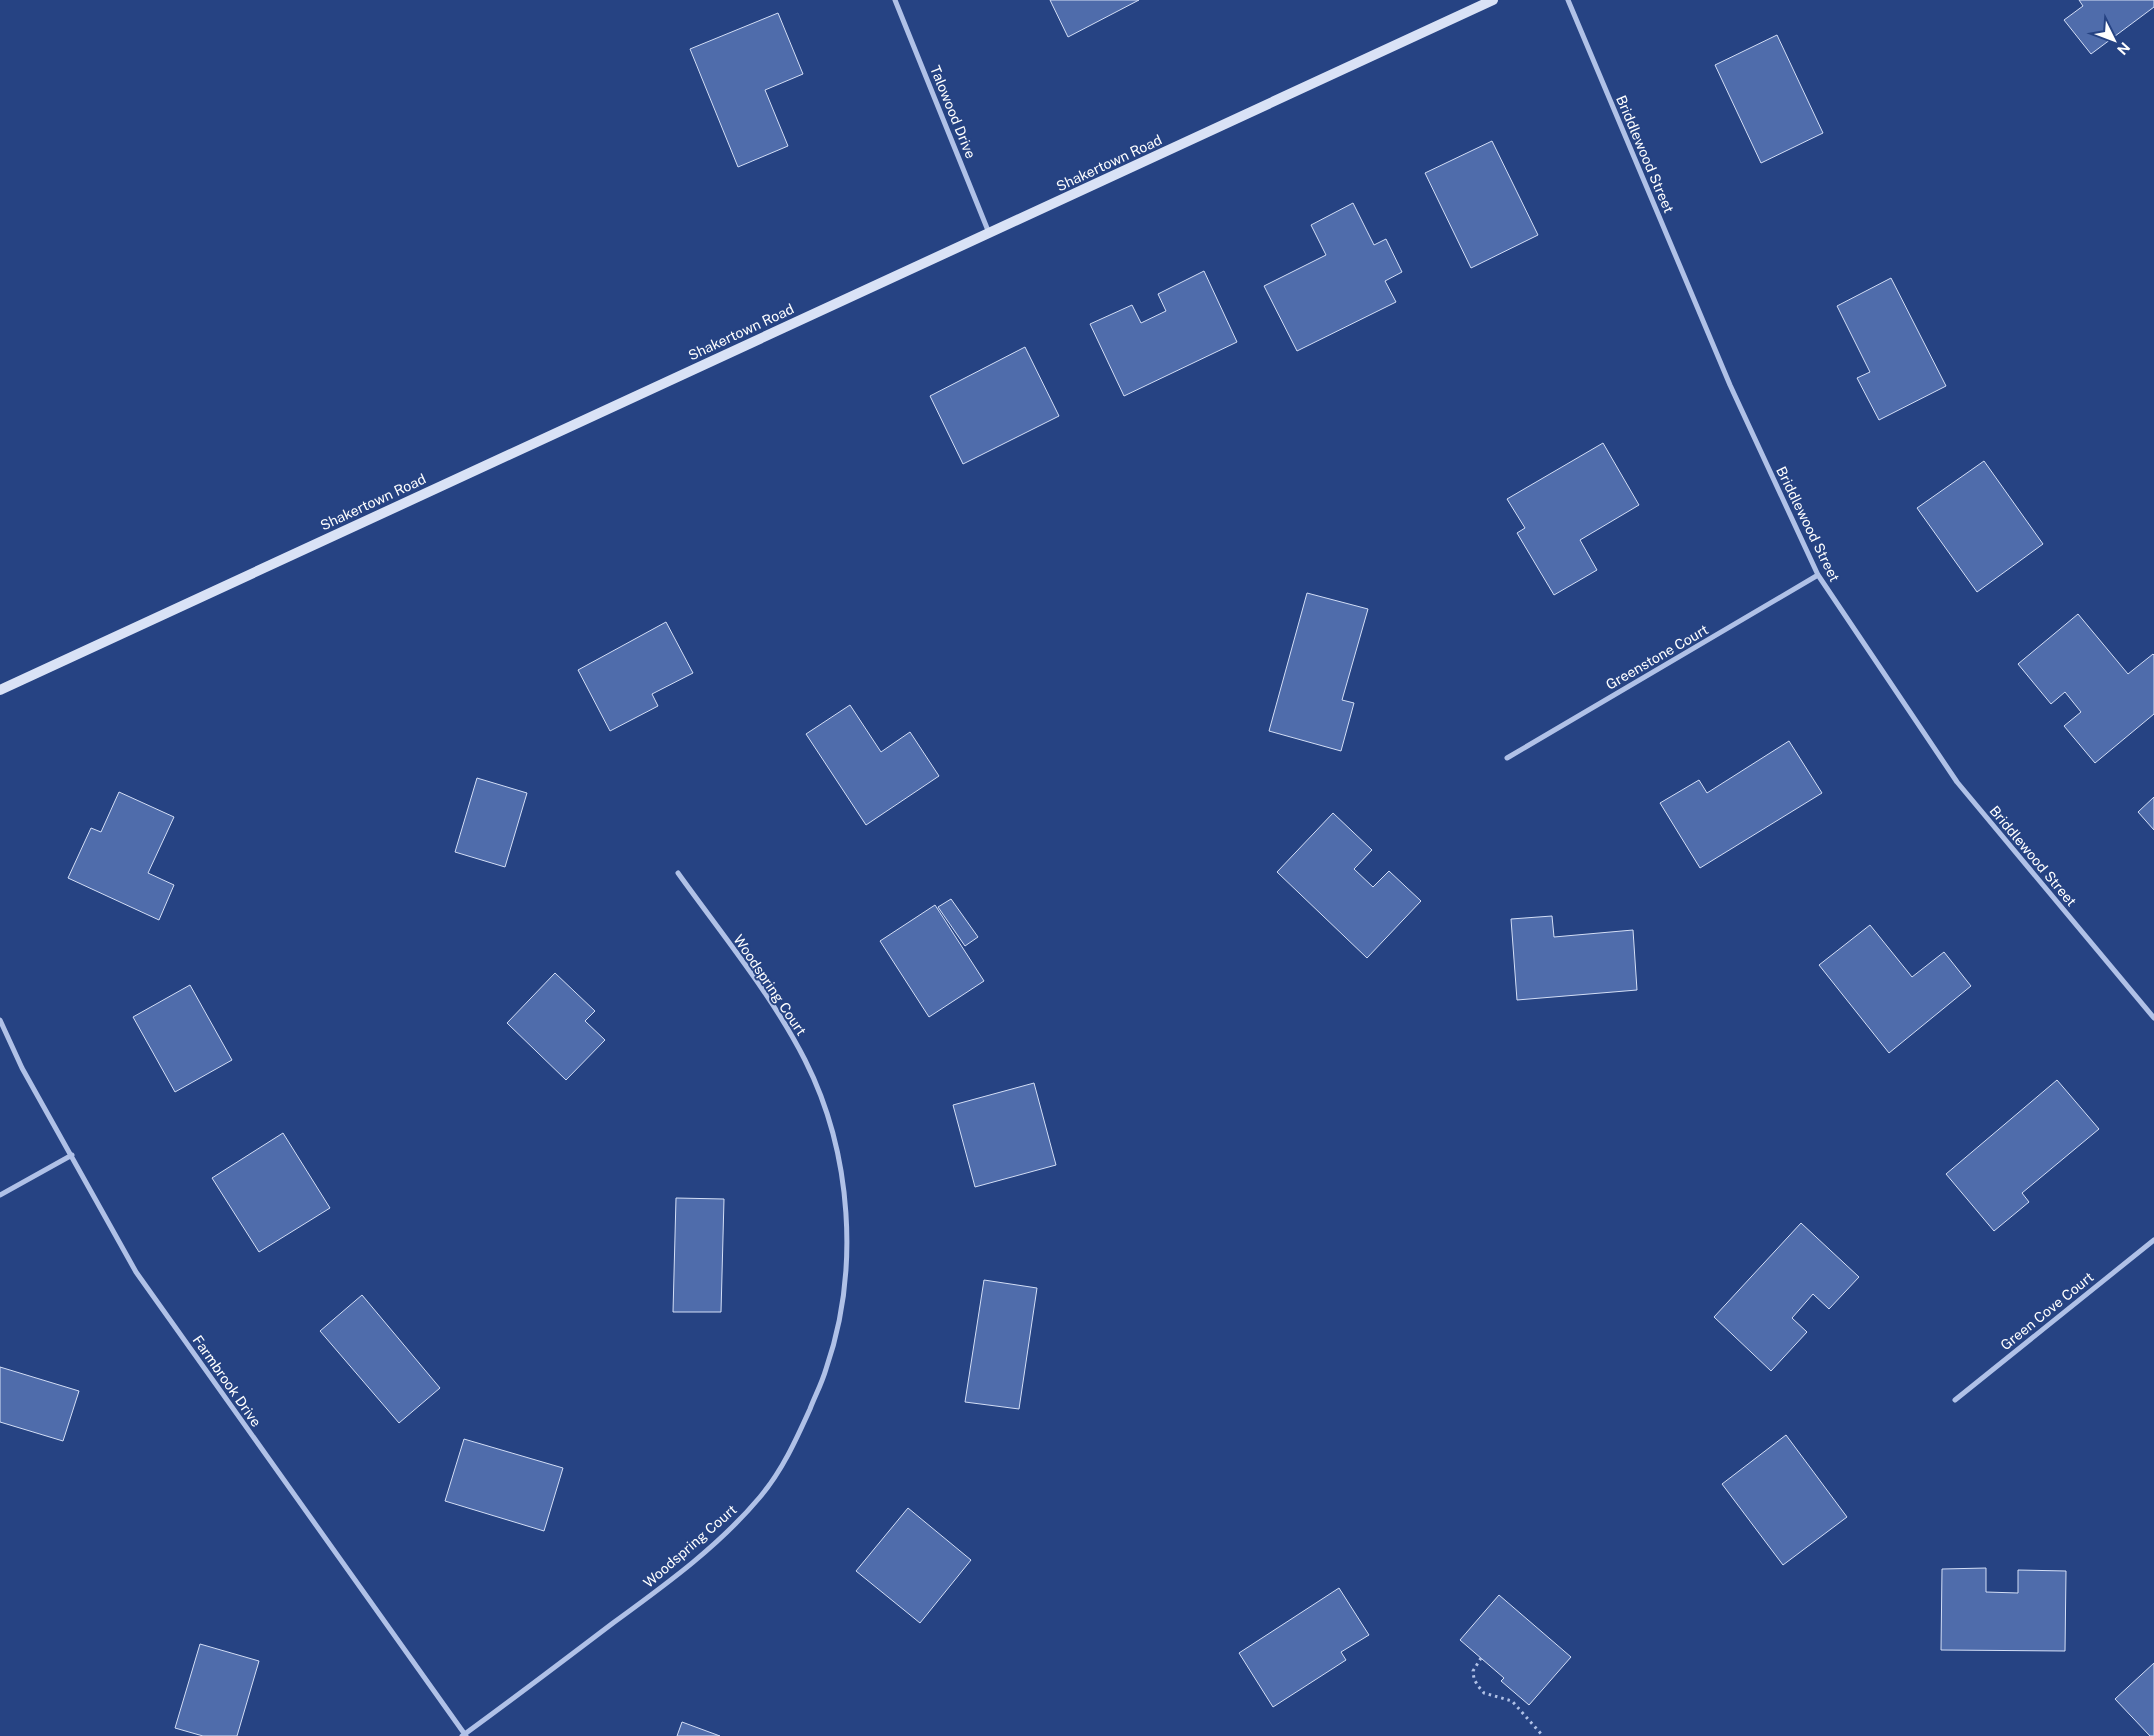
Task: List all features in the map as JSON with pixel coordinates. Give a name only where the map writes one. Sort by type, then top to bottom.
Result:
[{"type":"street","name":"Talowood Drive","points":[[895,0],[989,233]]},
{"type":"street","name":"Shakertown Road","points":[[0,690],[1493,0]]},
{"type":"street","name":"Briddlewood Street","points":[[1568,0],[1730,385],[1818,575],[1957,782],[2154,1018]]},
{"type":"street","name":"Greenstone Court","points":[[1507,758],[1818,575]]},
{"type":"street","name":"Woodspring Court","points":[[464,1735],[680,1573],[732,1527],[761,1496],[791,1453],[827,1368],[841,1313],[847,1255],[845,1197],[834,1136],[825,1109],[806,1061],[781,1017],[678,874]]},
{"type":"street","name":"Farmbrook Drive","points":[[0,1020],[22,1068],[136,1272],[464,1735]]},
{"type":"street","points":[[0,1194],[72,1156]]},
{"type":"street","name":"Green Cove Court","points":[[1954,1400],[2154,1240]]},
{"type":"path","points":[[1481,1658],[1473,1671],[1474,1679],[1478,1686],[1484,1693],[1512,1701],[1542,1736]]},
{"type":"building","points":[[1050,0],[1139,0],[1068,37]]},
{"type":"building","points":[[2079,0],[2154,0],[2154,7],[2091,54],[2064,20],[2083,6]]},
{"type":"building","points":[[778,13],[803,74],[765,90],[788,146],[738,167],[690,49]]},
{"type":"building","points":[[1777,35],[1823,133],[1761,163],[1715,65]]},
{"type":"building","points":[[1492,141],[1538,235],[1471,268],[1425,173]]},
{"type":"building","points":[[1353,203],[1374,245],[1386,239],[1402,272],[1385,281],[1396,302],[1297,351],[1264,286],[1326,255],[1311,225]]},
{"type":"building","points":[[1204,271],[1237,342],[1124,396],[1090,324],[1132,305],[1141,323],[1166,311],[1158,294]]},
{"type":"building","points":[[1891,278],[1946,386],[1879,420],[1857,378],[1870,372],[1837,306]]},
{"type":"building","points":[[1025,347],[1059,416],[963,464],[930,396]]},
{"type":"building","points":[[1603,443],[1639,505],[1580,540],[1597,570],[1554,595],[1517,533],[1525,528],[1507,499]]},
{"type":"building","points":[[1984,461],[2043,544],[1977,592],[1917,508]]},
{"type":"building","points":[[1307,593],[1368,609],[1342,700],[1354,703],[1341,751],[1269,731]]},
{"type":"building","points":[[2078,614],[2128,674],[2154,655],[2154,714],[2095,763],[2064,726],[2081,712],[2065,692],[2051,704],[2018,664]]},
{"type":"building","points":[[666,622],[693,673],[652,694],[658,706],[610,731],[578,670]]},
{"type":"building","points":[[850,705],[881,752],[910,732],[939,776],[866,825],[806,734]]},
{"type":"building","points":[[1789,741],[1822,793],[1700,868],[1660,803],[1699,780],[1707,793]]},
{"type":"building","points":[[477,778],[527,793],[505,867],[455,852]]},
{"type":"building","points":[[119,792],[174,817],[148,873],[174,885],[159,920],[68,878],[91,828],[101,832]]},
{"type":"building","points":[[2154,797],[2154,830],[2138,812]]},
{"type":"building","points":[[1333,813],[1372,850],[1354,869],[1373,887],[1389,871],[1421,901],[1367,958],[1277,872]]},
{"type":"building","points":[[951,899],[978,937],[965,946],[938,907]]},
{"type":"building","points":[[935,905],[984,981],[929,1017],[880,941]]},
{"type":"building","points":[[1552,916],[1554,937],[1633,930],[1637,990],[1517,1000],[1511,919]]},
{"type":"building","points":[[1870,925],[1912,977],[1944,952],[1971,986],[1889,1053],[1819,965]]},
{"type":"building","points":[[555,973],[595,1011],[585,1021],[605,1040],[566,1080],[507,1023]]},
{"type":"building","points":[[190,985],[232,1060],[175,1092],[133,1017]]},
{"type":"building","points":[[2057,1080],[2099,1129],[2022,1193],[2029,1202],[1994,1231],[1946,1174]]},
{"type":"building","points":[[1034,1083],[1056,1165],[975,1187],[953,1105]]},
{"type":"building","points":[[283,1133],[330,1208],[259,1252],[212,1178]]},
{"type":"building","points":[[676,1198],[724,1199],[721,1312],[673,1312]]},
{"type":"building","points":[[1801,1223],[1859,1277],[1829,1309],[1813,1294],[1792,1318],[1807,1332],[1771,1371],[1714,1317]]},
{"type":"building","points":[[984,1280],[1037,1288],[1019,1409],[965,1402]]},
{"type":"building","points":[[362,1295],[440,1388],[399,1423],[320,1331]]},
{"type":"building","points":[[0,1367],[79,1391],[63,1441],[0,1422]]},
{"type":"building","points":[[1786,1435],[1847,1517],[1783,1565],[1722,1484]]},
{"type":"building","points":[[464,1439],[563,1468],[544,1531],[445,1501]]},
{"type":"building","points":[[908,1508],[971,1560],[920,1623],[856,1571]]},
{"type":"building","points":[[1986,1568],[1986,1592],[2018,1593],[2018,1570],[2066,1571],[2065,1651],[1941,1650],[1942,1569]]},
{"type":"building","points":[[1339,1588],[1369,1635],[1341,1652],[1346,1660],[1273,1707],[1239,1653]]},
{"type":"building","points":[[1499,1595],[1571,1657],[1529,1705],[1501,1681],[1504,1678],[1460,1640]]},
{"type":"building","points":[[200,1644],[259,1661],[237,1736],[203,1736],[175,1728]]},
{"type":"building","points":[[2154,1663],[2154,1736],[2150,1736],[2115,1699]]},
{"type":"building","points":[[682,1722],[720,1736],[677,1736]]}]
